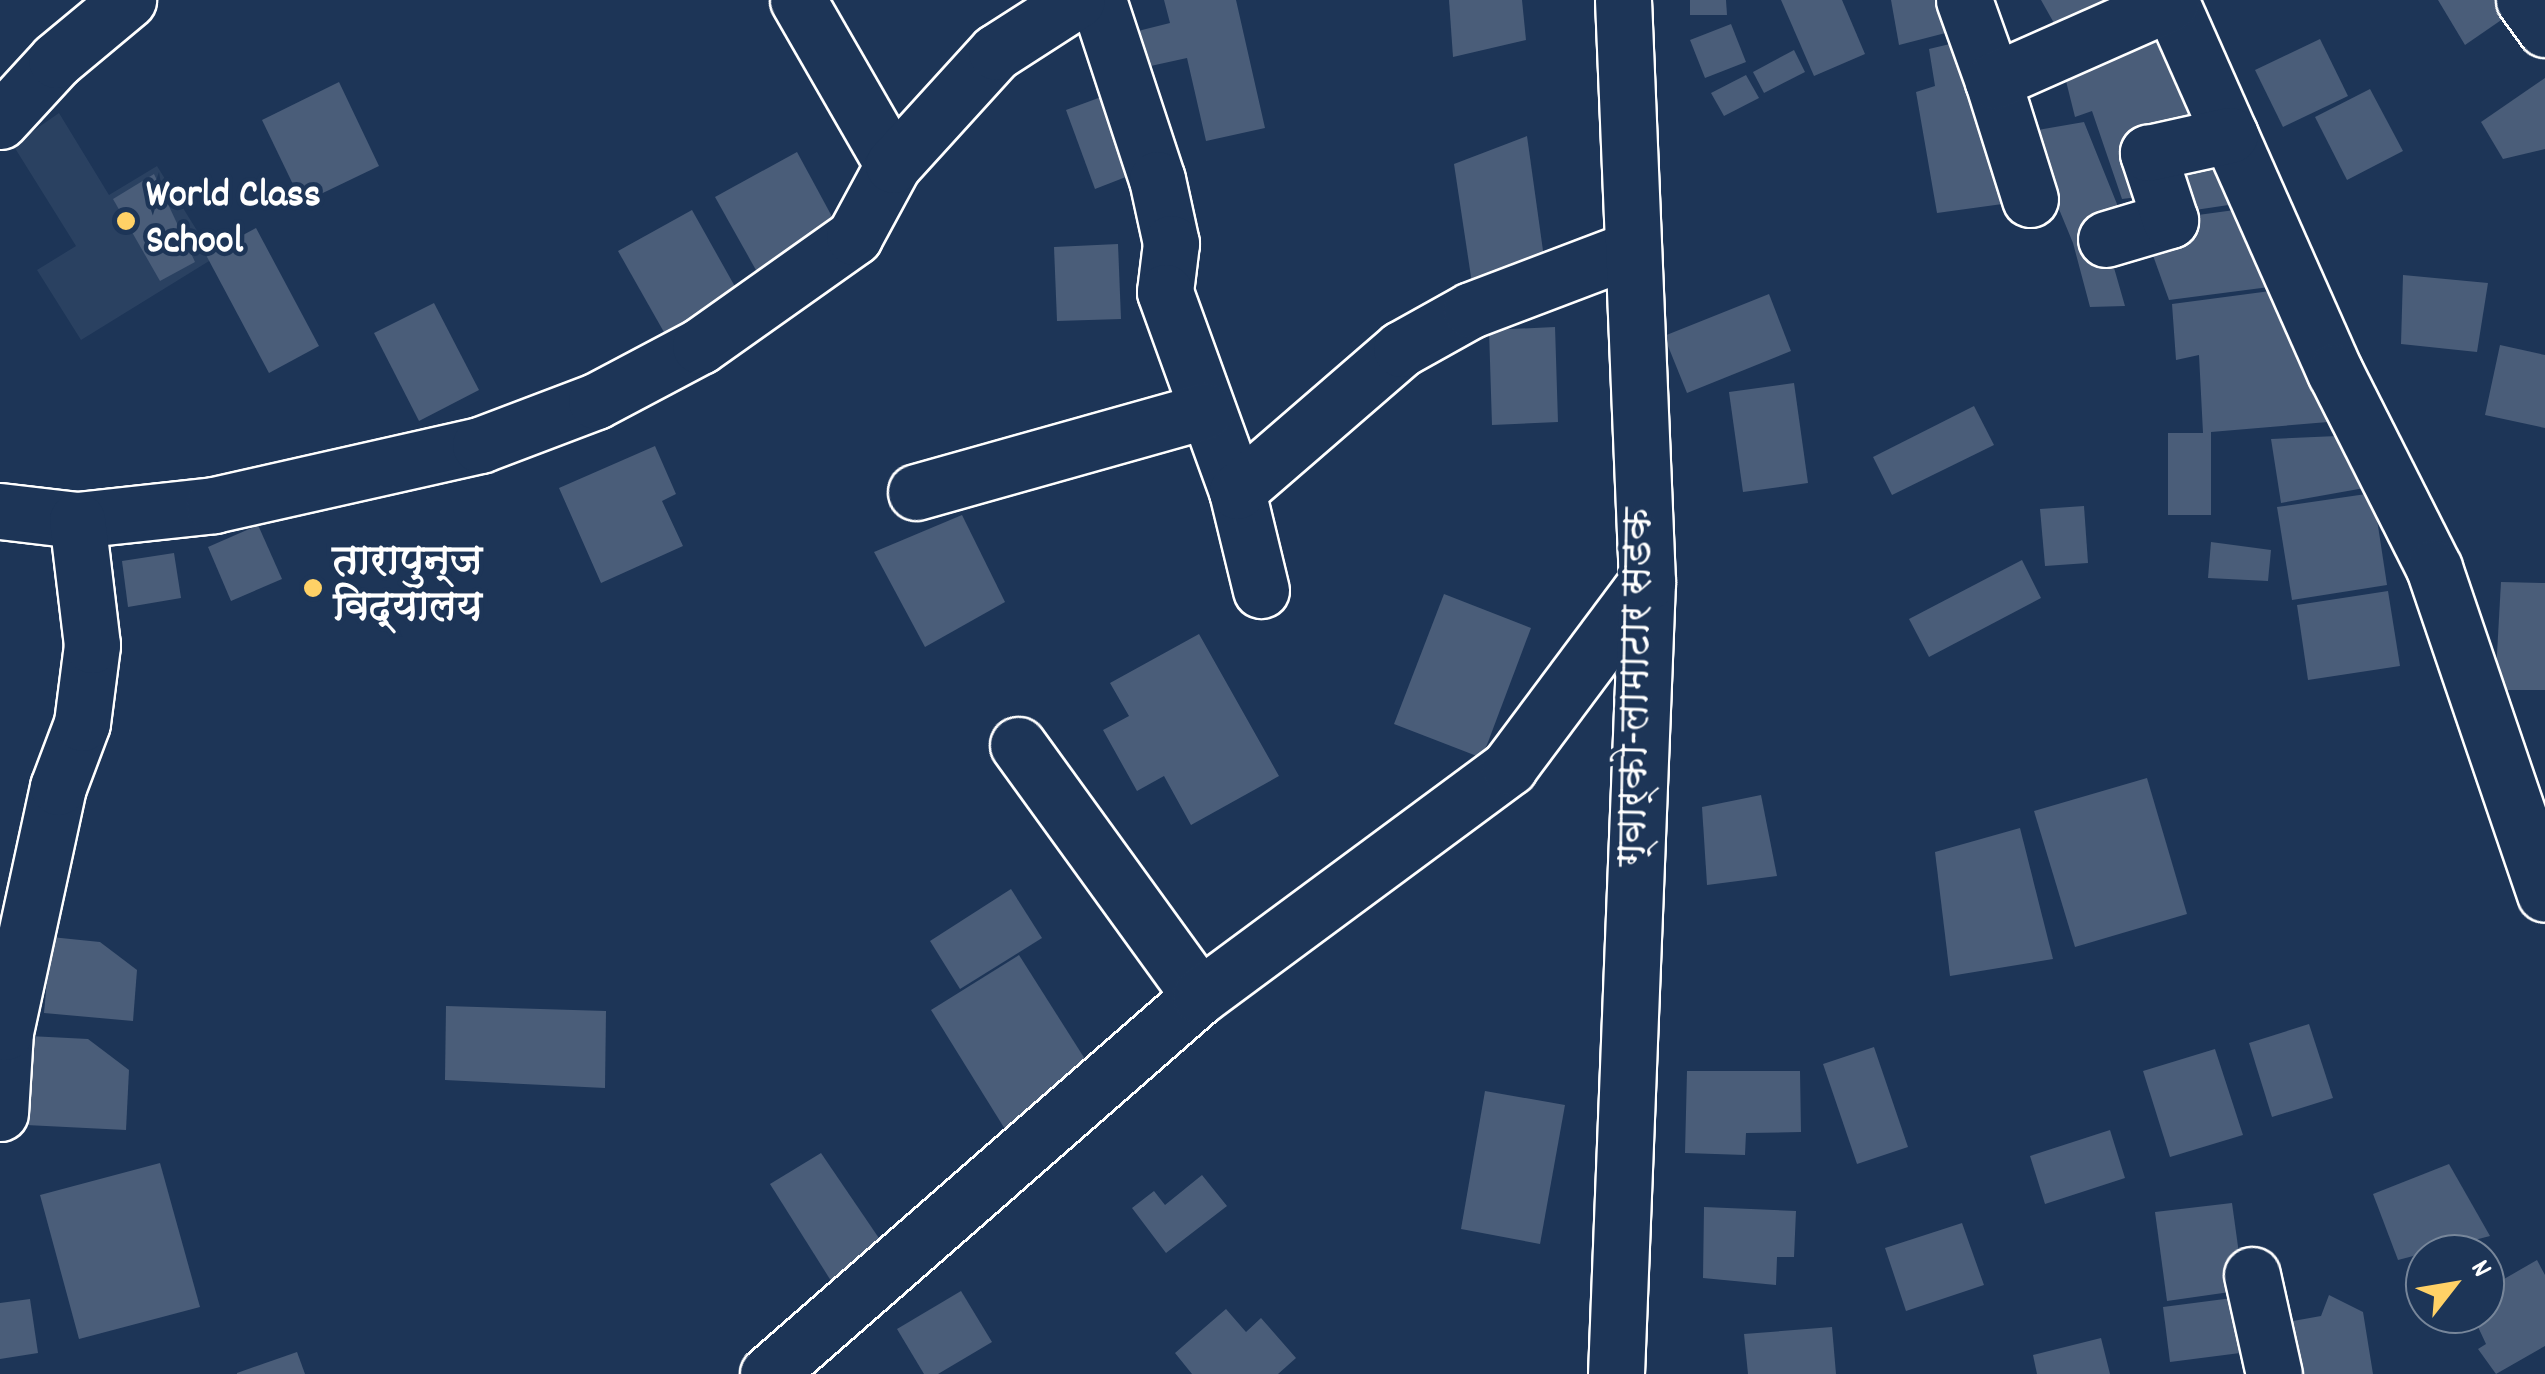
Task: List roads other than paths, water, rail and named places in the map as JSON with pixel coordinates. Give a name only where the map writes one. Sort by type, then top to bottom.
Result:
[{"type":"street","points":[[0,121],[56,60],[128,0]]},
{"type":"street","points":[[798,0],[893,165]]},
{"type":"street","name":"ग्वार्को-लामाटार सडक","points":[[1616,1374],[1647,582],[1629,250],[1624,0]]},
{"type":"street","points":[[1964,0],[2030,199]]},
{"type":"street","points":[[2524,0],[2545,29]]},
{"type":"street","points":[[1993,81],[2170,1],[2434,568],[2545,894]]},
{"type":"street","points":[[0,511],[77,520],[214,504],[480,445],[596,402],[700,346],[854,237],[893,165],[996,52],[1076,2],[1157,180],[1170,243],[1165,292],[1205,410],[1238,490],[1261,590]]},
{"type":"street","points":[[2120,236],[2170,220],[2148,153],[2230,135]]},
{"type":"street","points":[[1238,490],[1400,349],[1470,310],[1629,250]]},
{"type":"street","points":[[916,492],[1205,410]]},
{"type":"street","points":[[0,1109],[5,1032],[58,787],[82,723],[92,644],[77,520]]},
{"type":"street","points":[[768,1374],[1200,996],[1509,767],[1647,582]]},
{"type":"street","points":[[1018,745],[1200,996]]},
{"type":"street","points":[[2252,1275],[2274,1374]]},
{"type":"place","name":"World Class School","points":[[126,221]]},
{"type":"place","name":"तारापुन्ज विद्यालय","points":[[313,588]]}]
